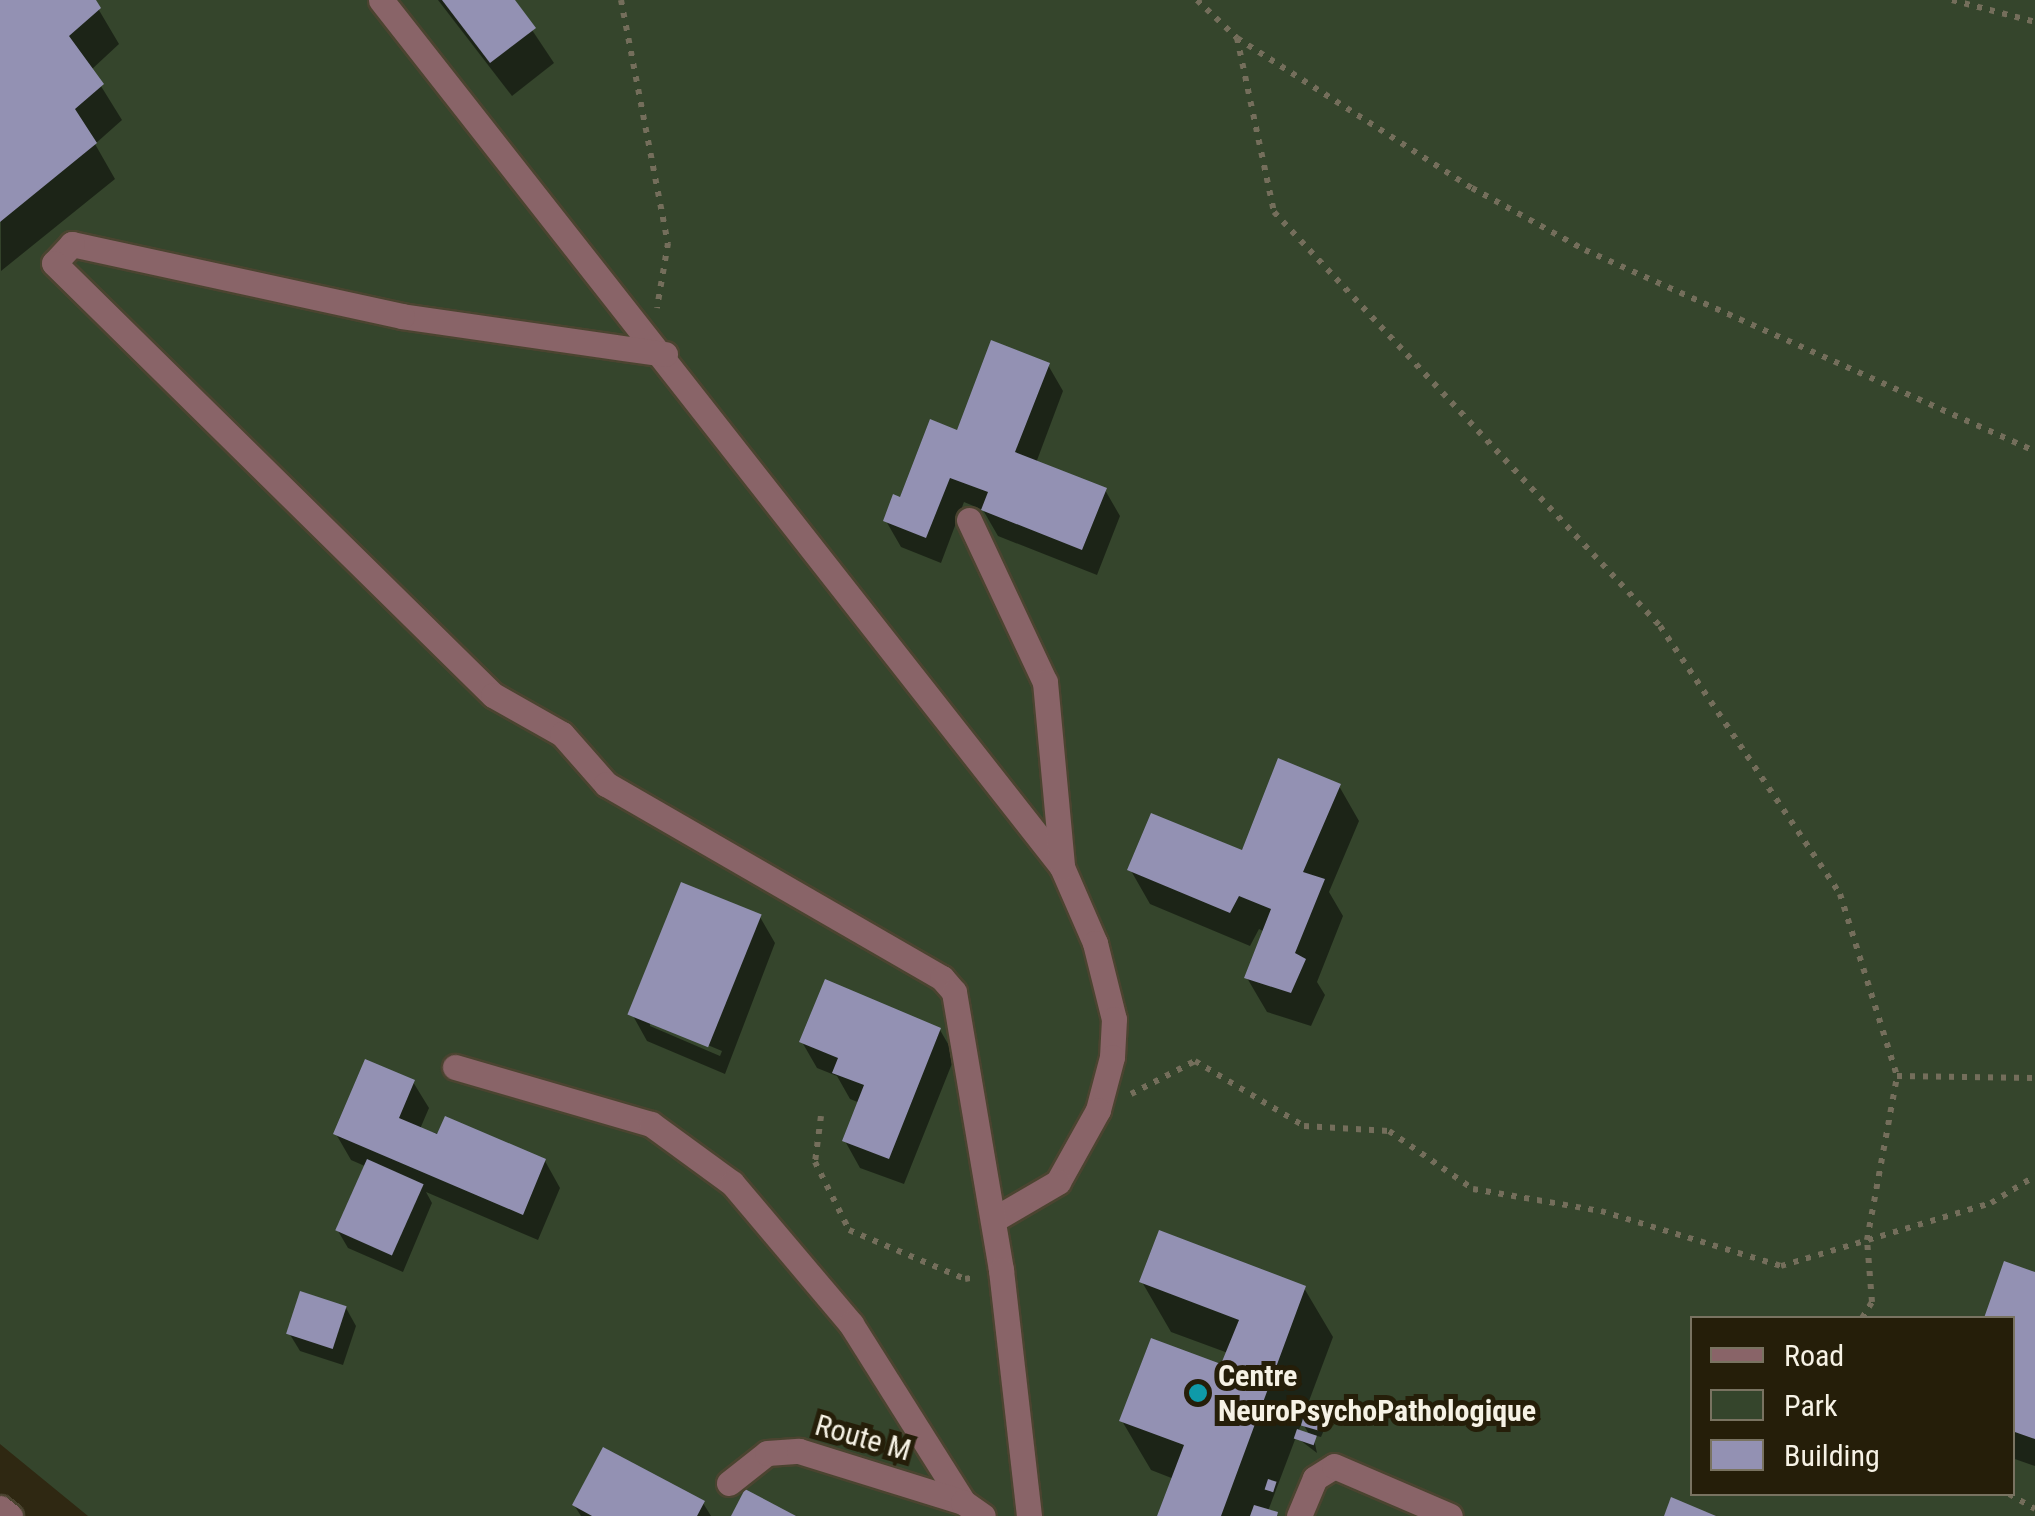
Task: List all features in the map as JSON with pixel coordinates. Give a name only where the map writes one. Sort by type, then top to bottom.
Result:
[{"type":"street","points":[[381,0],[657,345],[1062,867],[1095,943],[1114,1019],[1098,1110],[1058,1182],[993,1220]]},
{"type":"street","points":[[657,345],[402,316],[72,244],[54,263],[493,695],[562,734],[606,784],[942,978],[960,1014],[1001,1270],[1028,1516]]},
{"type":"street","points":[[969,520],[1045,682],[1062,867]]},
{"type":"street","points":[[455,1067],[651,1124],[732,1183],[851,1324],[973,1509]]},
{"type":"street","name":"Route M","points":[[729,1483],[767,1453],[800,1451],[973,1509]]},
{"type":"street","points":[[1299,1516],[1315,1478],[1334,1466],[1450,1516]]},
{"type":"street","points":[[0,1508],[10,1516]]},
{"type":"path","points":[[621,0],[668,243],[657,345]]},
{"type":"path","points":[[1196,0],[1238,38],[1472,188],[1585,250],[2035,450]]},
{"type":"path","points":[[1952,0],[2035,22]]},
{"type":"path","points":[[1238,38],[1274,212],[1660,626],[1840,894],[1897,1076],[1867,1240],[1872,1302],[1863,1316]]},
{"type":"path","points":[[1098,1110],[1194,1061],[1304,1126],[1389,1131],[1473,1189],[1601,1212],[1781,1266],[1991,1203],[2035,1176]]},
{"type":"path","points":[[1897,1076],[2035,1078]]},
{"type":"path","points":[[820,1116],[815,1162],[849,1230],[966,1279],[1001,1270]]},
{"type":"path","points":[[2012,1496],[2035,1509]]},
{"type":"green space","points":[[0,0],[2035,0],[2035,1516],[88,1516],[0,1444]]},
{"type":"building","points":[[0,0],[96,0],[101,8],[69,36],[104,84],[75,109],[97,143],[0,222]]},
{"type":"building","points":[[442,0],[515,0],[536,28],[490,63]]},
{"type":"building","points":[[991,340],[1050,363],[1015,452],[1107,488],[1082,550],[981,510],[988,492],[950,478],[926,538],[883,521],[893,494],[900,497],[930,419],[957,430]]},
{"type":"building","points":[[1278,758],[1341,784],[1303,872],[1325,879],[1295,953],[1306,959],[1291,993],[1244,978],[1271,909],[1239,896],[1230,913],[1127,870],[1151,813],[1242,850]]},
{"type":"building","points":[[681,882],[762,915],[708,1047],[627,1015]]},
{"type":"building","points":[[825,979],[941,1028],[889,1159],[842,1141],[864,1085],[832,1073],[838,1058],[799,1042]]},
{"type":"building","points":[[365,1059],[415,1080],[399,1118],[437,1134],[445,1116],[546,1159],[523,1215],[333,1134]]},
{"type":"building","points":[[367,1159],[424,1184],[392,1255],[335,1230]]},
{"type":"building","name":"Centre NeuroPsychoPathologique","points":[[1159,1230],[1306,1286],[1221,1516],[1157,1516],[1184,1445],[1119,1421],[1151,1338],[1221,1364],[1239,1320],[1139,1282]]},
{"type":"building","points":[[2004,1261],[2035,1272],[2035,1439],[2015,1432],[2015,1316],[1985,1316]]},
{"type":"building","points":[[300,1291],[347,1306],[333,1349],[286,1334]]},
{"type":"building","points":[[1304,1415],[1321,1420],[1318,1431],[1301,1426]]},
{"type":"building","points":[[1297,1429],[1317,1436],[1314,1445],[1294,1438]]},
{"type":"building","points":[[603,1447],[705,1501],[697,1516],[592,1516],[572,1505]]},
{"type":"building","points":[[1268,1479],[1277,1482],[1273,1492],[1265,1489]]},
{"type":"building","points":[[745,1489],[796,1516],[731,1516]]},
{"type":"building","points":[[1671,1497],[1716,1516],[1664,1516]]},
{"type":"building","points":[[1254,1505],[1278,1512],[1277,1516],[1250,1516]]},
{"type":"place","name":"Centre NeuroPsychoPathologique","points":[[1198,1393]]}]
